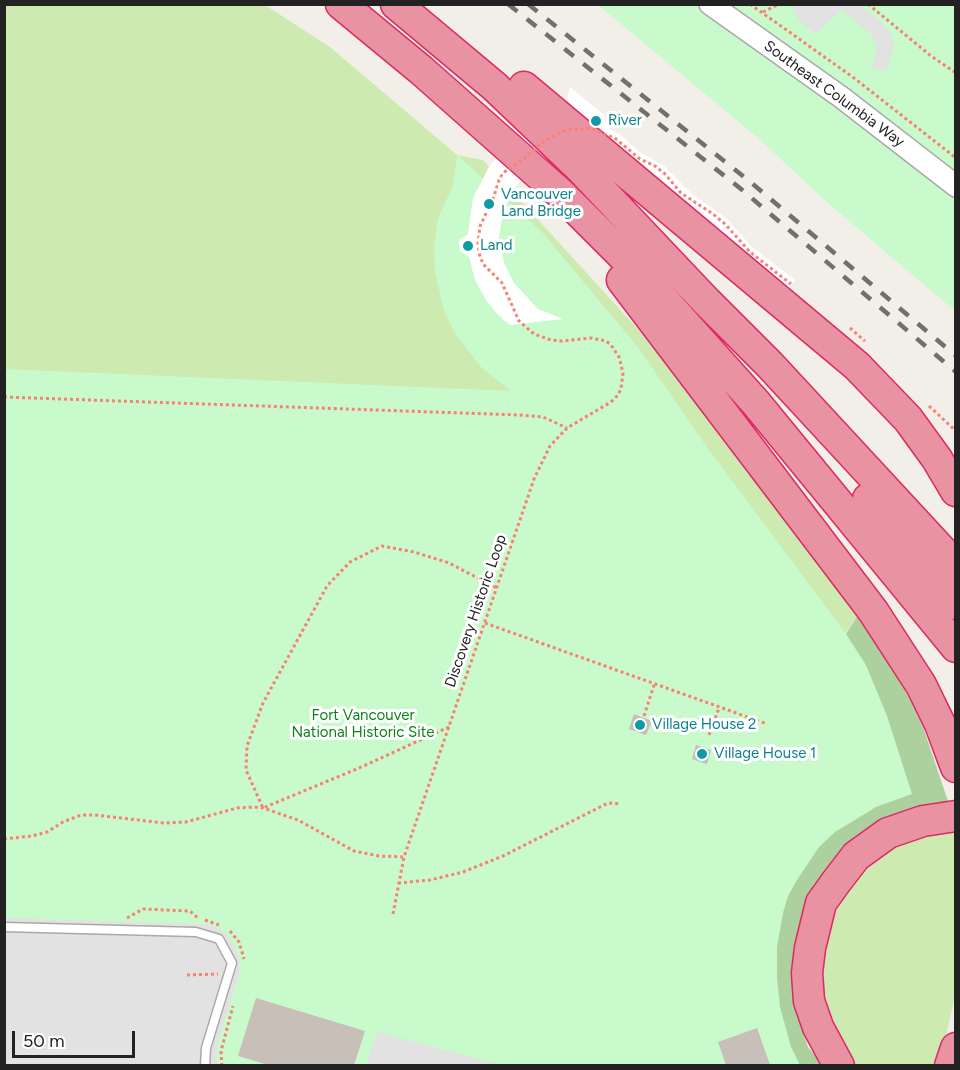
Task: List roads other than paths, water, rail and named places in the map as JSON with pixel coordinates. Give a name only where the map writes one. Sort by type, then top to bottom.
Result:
[{"type":"highway","points":[[341,4],[429,78],[595,227],[677,313],[756,403],[956,646]]},
{"type":"highway","points":[[396,4],[538,126],[706,302],[778,373],[956,566]]},
{"type":"highway","points":[[424,4],[856,366],[908,419],[937,459],[956,491]]},
{"type":"highway","points":[[519,158],[627,286],[873,610],[921,685],[940,724],[954,763]]},
{"type":"highway","points":[[706,302],[956,604]]},
{"type":"highway","points":[[839,1065],[818,1027],[809,1001],[807,973],[810,948],[821,903],[856,856],[888,834],[923,822],[956,816]]},
{"type":"street","name":"Southeast Columbia Way","points":[[710,4],[841,97],[956,186]]},
{"type":"lane","points":[[4,927],[196,932],[219,939],[232,963],[206,1048],[205,1065]]},
{"type":"railway","points":[[508,4],[741,189],[956,372]]},
{"type":"railway","points":[[528,4],[748,180],[956,356]]},
{"type":"place","name":"River","points":[[596,121]]},
{"type":"place","name":"Vancouver Land Bridge","points":[[489,204]]},
{"type":"place","name":"Land","points":[[468,246]]},
{"type":"place","name":"Village House 2","points":[[640,725]]},
{"type":"place","name":"Village House 1","points":[[702,754]]},
{"type":"park label","name":"Fort Vancouver National Historic Site","points":[[363,724]]}]
